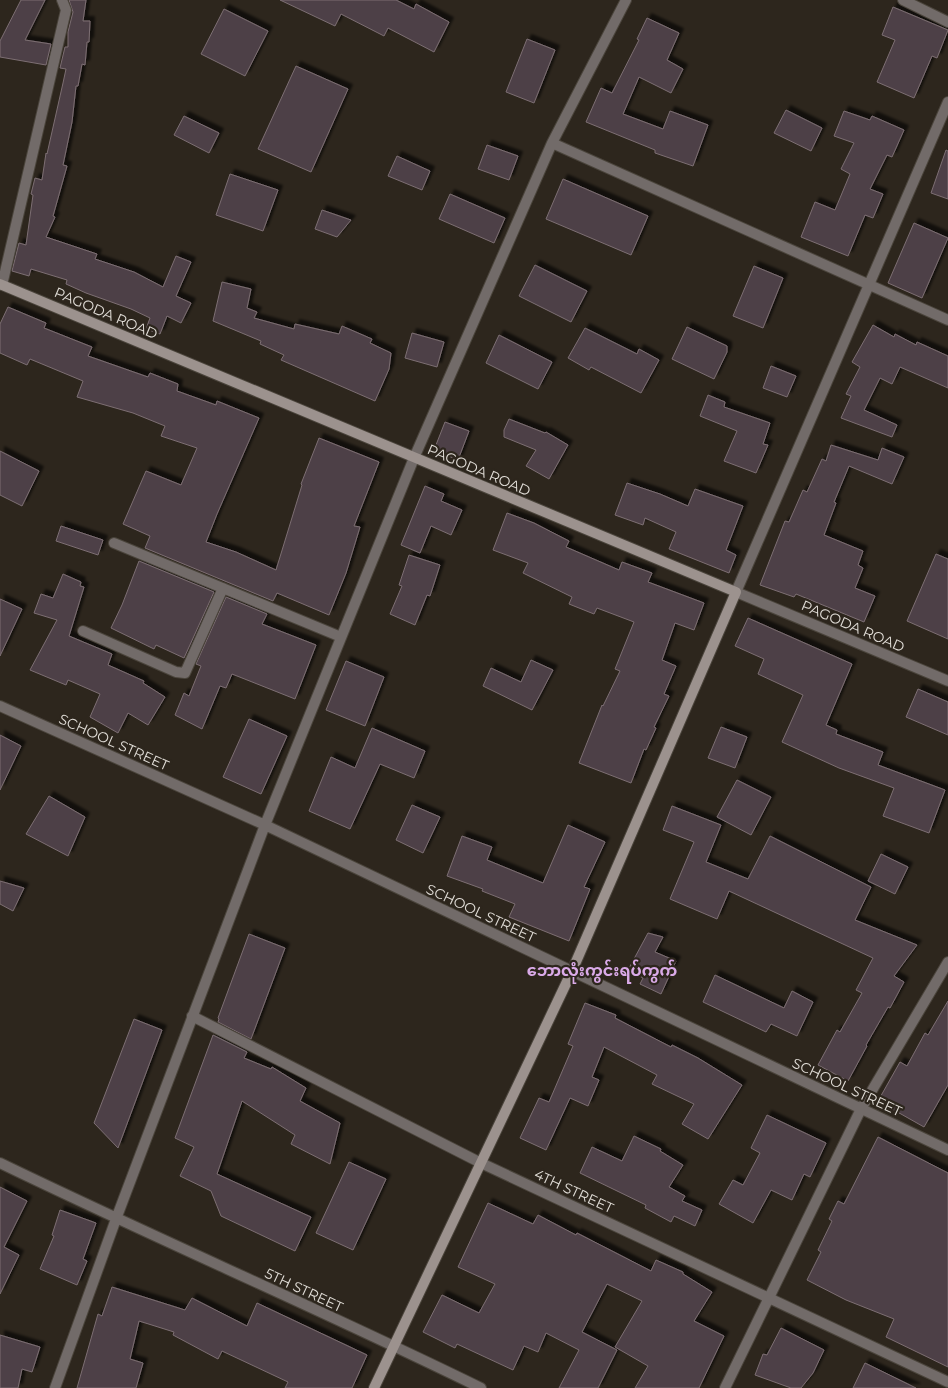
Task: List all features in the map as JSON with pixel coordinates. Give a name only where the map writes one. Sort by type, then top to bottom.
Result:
[{"type":"main road","name":"PAGODA ROAD","points":[[1,284],[736,592]]},
{"type":"main road","points":[[374,1388],[572,971],[736,592]]},
{"type":"street","points":[[1,284],[66,10],[62,0]]},
{"type":"street","points":[[55,1388],[116,1219],[265,825],[414,458],[552,143],[626,0]]},
{"type":"street","points":[[903,0],[948,22]]},
{"type":"street","points":[[736,592],[948,102]]},
{"type":"street","points":[[552,143],[948,320]]},
{"type":"street","points":[[114,543],[341,637]]},
{"type":"street","points":[[83,631],[176,672],[185,673],[224,588]]},
{"type":"street","name":"PAGODA ROAD","points":[[736,592],[948,681]]},
{"type":"street","name":"SCHOOL STREET","points":[[0,706],[265,825],[948,1150]]},
{"type":"street","points":[[725,1388],[861,1109],[948,962]]},
{"type":"street","name":"4TH STREET","points":[[192,1016],[481,1163],[948,1382]]},
{"type":"street","name":"5TH STREET","points":[[0,1163],[116,1219],[395,1346],[481,1388]]},
{"type":"building","points":[[21,0],[45,0],[25,40],[51,44],[46,65],[0,57],[0,41]]},
{"type":"building","points":[[69,0],[86,0],[83,21],[90,21],[89,42],[87,42],[85,65],[82,64],[78,86],[76,86],[72,122],[63,165],[67,166],[53,216],[55,217],[46,237],[97,254],[95,259],[134,272],[163,287],[176,256],[191,262],[176,296],[191,303],[181,323],[167,316],[160,334],[146,329],[150,318],[66,284],[67,280],[31,269],[29,276],[12,271],[19,243],[26,245],[33,195],[31,194],[35,178],[42,180],[46,153],[66,69],[60,68],[65,47],[68,47],[68,32],[73,12]]},
{"type":"building","points":[[280,0],[396,0],[414,9],[416,4],[449,22],[434,52],[388,28],[384,36],[341,14],[335,26]]},
{"type":"building","points":[[893,7],[948,30],[937,58],[932,56],[914,98],[877,82],[895,40],[882,35]]},
{"type":"building","points":[[224,9],[268,31],[245,76],[201,54]]},
{"type":"building","points":[[647,18],[679,33],[667,60],[683,69],[671,93],[639,77],[623,114],[663,129],[670,111],[708,125],[693,166],[655,153],[655,150],[586,122],[601,88],[612,93],[639,40],[637,39]]},
{"type":"building","points":[[527,39],[555,50],[534,103],[506,92]]},
{"type":"building","points":[[296,66],[348,89],[311,172],[258,149]]},
{"type":"building","points":[[786,110],[822,128],[811,151],[774,133]]},
{"type":"building","points":[[844,111],[870,120],[872,116],[904,130],[892,157],[887,155],[870,189],[883,194],[873,218],[865,215],[848,256],[801,237],[815,202],[835,210],[850,174],[841,169],[854,143],[834,136]]},
{"type":"building","points":[[184,116],[219,133],[209,153],[174,135]]},
{"type":"building","points":[[487,145],[518,156],[509,180],[478,169]]},
{"type":"building","points":[[946,150],[948,151],[948,199],[931,193]]},
{"type":"building","points":[[397,156],[430,171],[422,190],[388,176]]},
{"type":"building","points":[[230,174],[278,190],[263,231],[216,215]]},
{"type":"building","points":[[563,179],[648,216],[631,255],[546,219]]},
{"type":"building","points":[[450,194],[505,218],[494,243],[439,219]]},
{"type":"building","points":[[322,210],[351,220],[337,237],[315,229]]},
{"type":"building","points":[[914,223],[948,238],[922,298],[888,283]]},
{"type":"building","points":[[535,265],[587,291],[571,322],[519,296]]},
{"type":"building","points":[[754,266],[783,278],[763,328],[733,316]]},
{"type":"building","points":[[222,282],[251,289],[247,308],[257,312],[254,318],[294,329],[295,324],[339,334],[342,326],[372,339],[370,343],[391,353],[389,369],[375,401],[281,360],[284,355],[260,344],[261,341],[213,321]]},
{"type":"building","points":[[8,307],[46,323],[44,328],[92,347],[88,356],[148,377],[150,373],[178,384],[177,391],[216,405],[217,401],[259,418],[206,542],[236,552],[276,570],[301,484],[319,438],[379,462],[354,526],[360,527],[346,573],[329,615],[277,593],[273,601],[145,548],[150,536],[123,524],[146,471],[181,485],[197,448],[161,436],[165,426],[133,413],[77,397],[83,381],[30,359],[27,365],[0,353],[0,324]]},
{"type":"building","points":[[873,325],[894,337],[895,334],[916,345],[917,342],[948,356],[948,388],[900,367],[892,384],[880,378],[864,410],[897,425],[892,437],[841,418],[851,396],[846,394],[860,367],[852,362]]},
{"type":"building","points":[[687,327],[727,346],[727,352],[714,379],[672,359]]},
{"type":"building","points":[[585,328],[637,354],[639,349],[659,360],[641,393],[591,367],[589,370],[568,358]]},
{"type":"building","points":[[412,333],[444,342],[437,367],[405,358]]},
{"type":"building","points":[[499,335],[552,362],[538,389],[486,363]]},
{"type":"building","points":[[771,366],[796,376],[787,397],[763,388]]},
{"type":"building","points":[[708,395],[725,402],[724,407],[770,423],[763,444],[768,445],[756,473],[724,461],[737,431],[700,416]]},
{"type":"building","points":[[509,419],[546,432],[568,445],[549,479],[526,466],[536,450],[504,437],[504,430]]},
{"type":"building","points":[[445,422],[469,431],[458,460],[434,450]]},
{"type":"building","points":[[831,445],[878,460],[882,448],[904,457],[892,484],[849,466],[834,502],[836,503],[824,535],[863,551],[858,565],[863,568],[855,588],[875,596],[864,622],[796,594],[794,597],[760,585],[785,521],[789,522],[803,490],[807,492],[822,459],[826,461]]},
{"type":"building","points":[[0,451],[39,471],[22,506],[0,495]]},
{"type":"building","points":[[627,483],[688,506],[695,489],[743,506],[726,550],[736,555],[729,573],[669,549],[676,532],[645,518],[643,525],[615,515]]},
{"type":"building","points":[[425,486],[444,494],[441,501],[462,510],[451,535],[431,526],[420,553],[401,545]]},
{"type":"building","points":[[507,513],[534,523],[569,541],[566,547],[619,570],[622,562],[652,573],[648,582],[704,603],[694,630],[675,623],[662,660],[676,666],[664,694],[669,696],[654,727],[656,728],[646,750],[644,749],[631,783],[579,763],[602,705],[620,671],[615,669],[634,622],[597,608],[594,614],[569,604],[572,597],[523,573],[528,563],[493,550]]},
{"type":"building","points":[[61,526],[103,540],[98,555],[56,541]]},
{"type":"building","points":[[936,554],[948,559],[948,639],[907,621]]},
{"type":"building","points":[[409,555],[440,565],[430,596],[427,595],[415,625],[390,614],[402,586],[399,585]]},
{"type":"building","points":[[139,561],[214,592],[184,658],[156,645],[154,649],[111,628]]},
{"type":"building","points":[[63,574],[81,582],[80,586],[84,587],[69,636],[112,654],[108,665],[144,681],[143,683],[165,697],[148,725],[128,713],[118,733],[90,717],[100,694],[68,680],[66,685],[30,670],[57,620],[34,613],[41,594],[53,598]]},
{"type":"building","points":[[226,597],[267,614],[262,624],[316,645],[295,699],[232,674],[226,688],[220,686],[202,729],[175,715],[184,693],[189,696],[201,666],[196,664]]},
{"type":"building","points":[[0,599],[22,609],[0,656]]},
{"type":"building","points":[[748,618],[852,664],[826,725],[837,730],[836,734],[883,752],[878,765],[945,790],[929,833],[883,816],[894,788],[839,768],[782,742],[803,695],[758,674],[764,659],[735,646]]},
{"type":"building","points":[[531,660],[553,670],[532,710],[483,686],[491,668],[521,682]]},
{"type":"building","points":[[346,661],[384,677],[365,726],[326,710]]},
{"type":"building","points":[[918,689],[948,702],[948,735],[906,717]]},
{"type":"building","points":[[249,719],[287,736],[261,794],[223,777]]},
{"type":"building","points":[[721,727],[747,737],[735,768],[708,758]]},
{"type":"building","points":[[372,728],[425,751],[414,778],[380,764],[350,829],[309,811],[331,757],[355,768]]},
{"type":"building","points":[[0,735],[21,746],[0,790]]},
{"type":"building","points":[[737,780],[771,797],[751,835],[717,817]]},
{"type":"building","points":[[49,796],[85,817],[68,856],[26,834]]},
{"type":"building","points":[[412,805],[440,817],[423,853],[396,840]]},
{"type":"building","points":[[672,806],[721,825],[706,862],[748,879],[770,836],[871,887],[855,920],[917,945],[894,976],[904,982],[866,1045],[848,1081],[818,1065],[837,1030],[840,1032],[862,993],[856,990],[873,958],[729,891],[717,919],[670,899],[694,842],[663,830]]},
{"type":"building","points":[[568,825],[605,842],[584,887],[590,889],[569,941],[509,917],[515,904],[482,891],[483,889],[447,876],[462,836],[492,847],[487,860],[543,883]]},
{"type":"building","points":[[881,854],[908,867],[895,894],[868,881]]},
{"type":"building","points":[[0,881],[24,888],[13,911],[0,904]]},
{"type":"building","points":[[648,933],[663,937],[655,952],[676,961],[661,994],[640,984],[643,978],[628,970]]},
{"type":"building","points":[[249,934],[285,948],[251,1039],[218,1022]]},
{"type":"building","points":[[715,975],[784,1008],[792,991],[813,1002],[797,1036],[771,1024],[766,1032],[703,1002]]},
{"type":"building","points":[[948,1001],[948,1085],[924,1127],[878,1101],[900,1062],[907,1066],[925,1033],[928,1035]]},
{"type":"building","points":[[585,1003],[616,1015],[615,1018],[671,1047],[672,1045],[698,1058],[742,1085],[708,1139],[682,1124],[694,1104],[652,1084],[657,1075],[604,1047],[592,1077],[599,1080],[588,1106],[570,1098],[546,1150],[520,1138],[539,1098],[549,1102],[573,1046],[568,1044]]},
{"type":"building","points":[[134,1019],[162,1030],[118,1148],[94,1123]]},
{"type":"building","points":[[213,1035],[247,1052],[244,1058],[271,1069],[272,1067],[306,1088],[300,1101],[340,1123],[330,1164],[291,1144],[295,1135],[242,1101],[217,1174],[311,1217],[295,1251],[221,1216],[211,1191],[180,1176],[194,1147],[175,1138]]},
{"type":"building","points":[[767,1115],[826,1143],[810,1177],[804,1174],[792,1200],[771,1190],[753,1223],[719,1204],[733,1180],[743,1185],[760,1153],[751,1148]]},
{"type":"building","points":[[634,1136],[661,1149],[660,1151],[683,1165],[669,1187],[685,1196],[682,1201],[702,1210],[695,1226],[674,1216],[671,1222],[645,1208],[646,1205],[580,1173],[592,1147],[622,1161]]},
{"type":"building","points":[[878,1137],[948,1173],[948,1367],[886,1337],[894,1319],[846,1300],[807,1280],[821,1252],[818,1250],[832,1221],[829,1219],[838,1201],[844,1204]]},
{"type":"building","points":[[349,1162],[386,1179],[353,1250],[316,1233]]},
{"type":"building","points":[[0,1187],[27,1201],[4,1247],[19,1255],[0,1294]]},
{"type":"building","points":[[488,1203],[533,1224],[538,1215],[651,1271],[656,1260],[683,1272],[683,1274],[712,1292],[694,1321],[724,1336],[699,1388],[635,1388],[648,1366],[615,1347],[642,1301],[607,1284],[582,1332],[617,1350],[598,1388],[559,1388],[579,1350],[546,1333],[538,1352],[524,1346],[513,1370],[457,1344],[455,1348],[423,1332],[442,1295],[479,1313],[495,1284],[458,1267]]},
{"type":"building","points":[[60,1210],[96,1223],[83,1259],[87,1261],[77,1285],[40,1269],[54,1236],[52,1235]]},
{"type":"building","points":[[112,1287],[185,1310],[192,1298],[247,1326],[257,1303],[367,1355],[352,1388],[285,1388],[288,1382],[222,1351],[218,1359],[173,1335],[174,1332],[139,1321],[130,1359],[143,1363],[136,1388],[77,1388],[98,1314],[102,1316]]},
{"type":"building","points":[[781,1328],[824,1350],[813,1373],[801,1388],[791,1388],[755,1375],[763,1354],[767,1355]]},
{"type":"building","points":[[0,1335],[40,1347],[32,1372],[22,1369],[18,1388],[0,1388]]},
{"type":"building","points":[[865,1363],[916,1388],[853,1388]]},
{"type":"district","name":"ဘောလုံးကွင်းရပ်ကွက်","points":[[602,970]]}]
